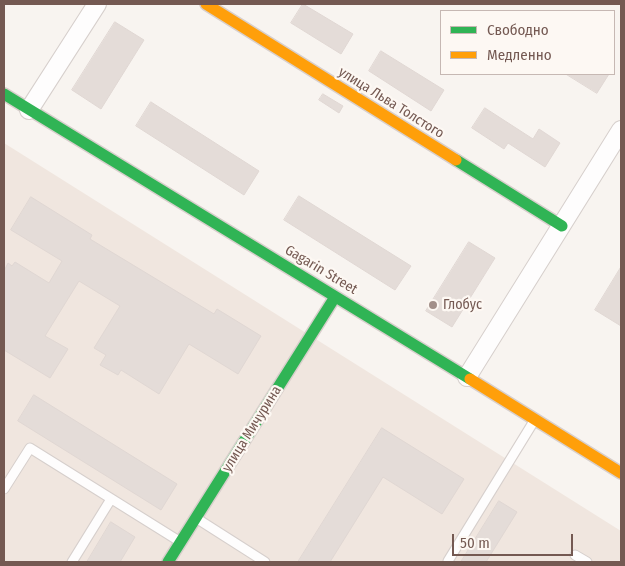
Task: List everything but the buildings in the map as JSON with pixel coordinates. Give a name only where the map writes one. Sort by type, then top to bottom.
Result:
[{"type":"street","points":[[29,110],[97,4]]},
{"type":"street","name":"улица Льва Толстого","points":[[206,4],[562,226]]},
{"type":"street","name":"Gagarin Street","points":[[5,98],[29,110],[621,473]]},
{"type":"street","points":[[467,377],[621,130]]},
{"type":"street","name":"улица Мичурина","points":[[168,562],[336,297]]},
{"type":"lane","points":[[448,561],[535,419]]},
{"type":"lane","points":[[4,490],[30,448],[181,542]]},
{"type":"lane","points":[[72,562],[111,499]]},
{"type":"lane","points":[[196,518],[265,562]]},
{"type":"lane","points":[[575,555],[587,562]]},
{"type":"shaded area","points":[[4,143],[621,531],[621,562],[4,562]]},
{"type":"traffic: fast","points":[[4,94],[470,379]]},
{"type":"traffic: fast","points":[[456,160],[562,226]]},
{"type":"traffic: fast","points":[[168,562],[335,297]]},
{"type":"traffic: slow","points":[[206,4],[456,160]]},
{"type":"traffic: slow","points":[[470,379],[621,473]]},
{"type":"place","name":"Глобус","points":[[433,305]]}]
